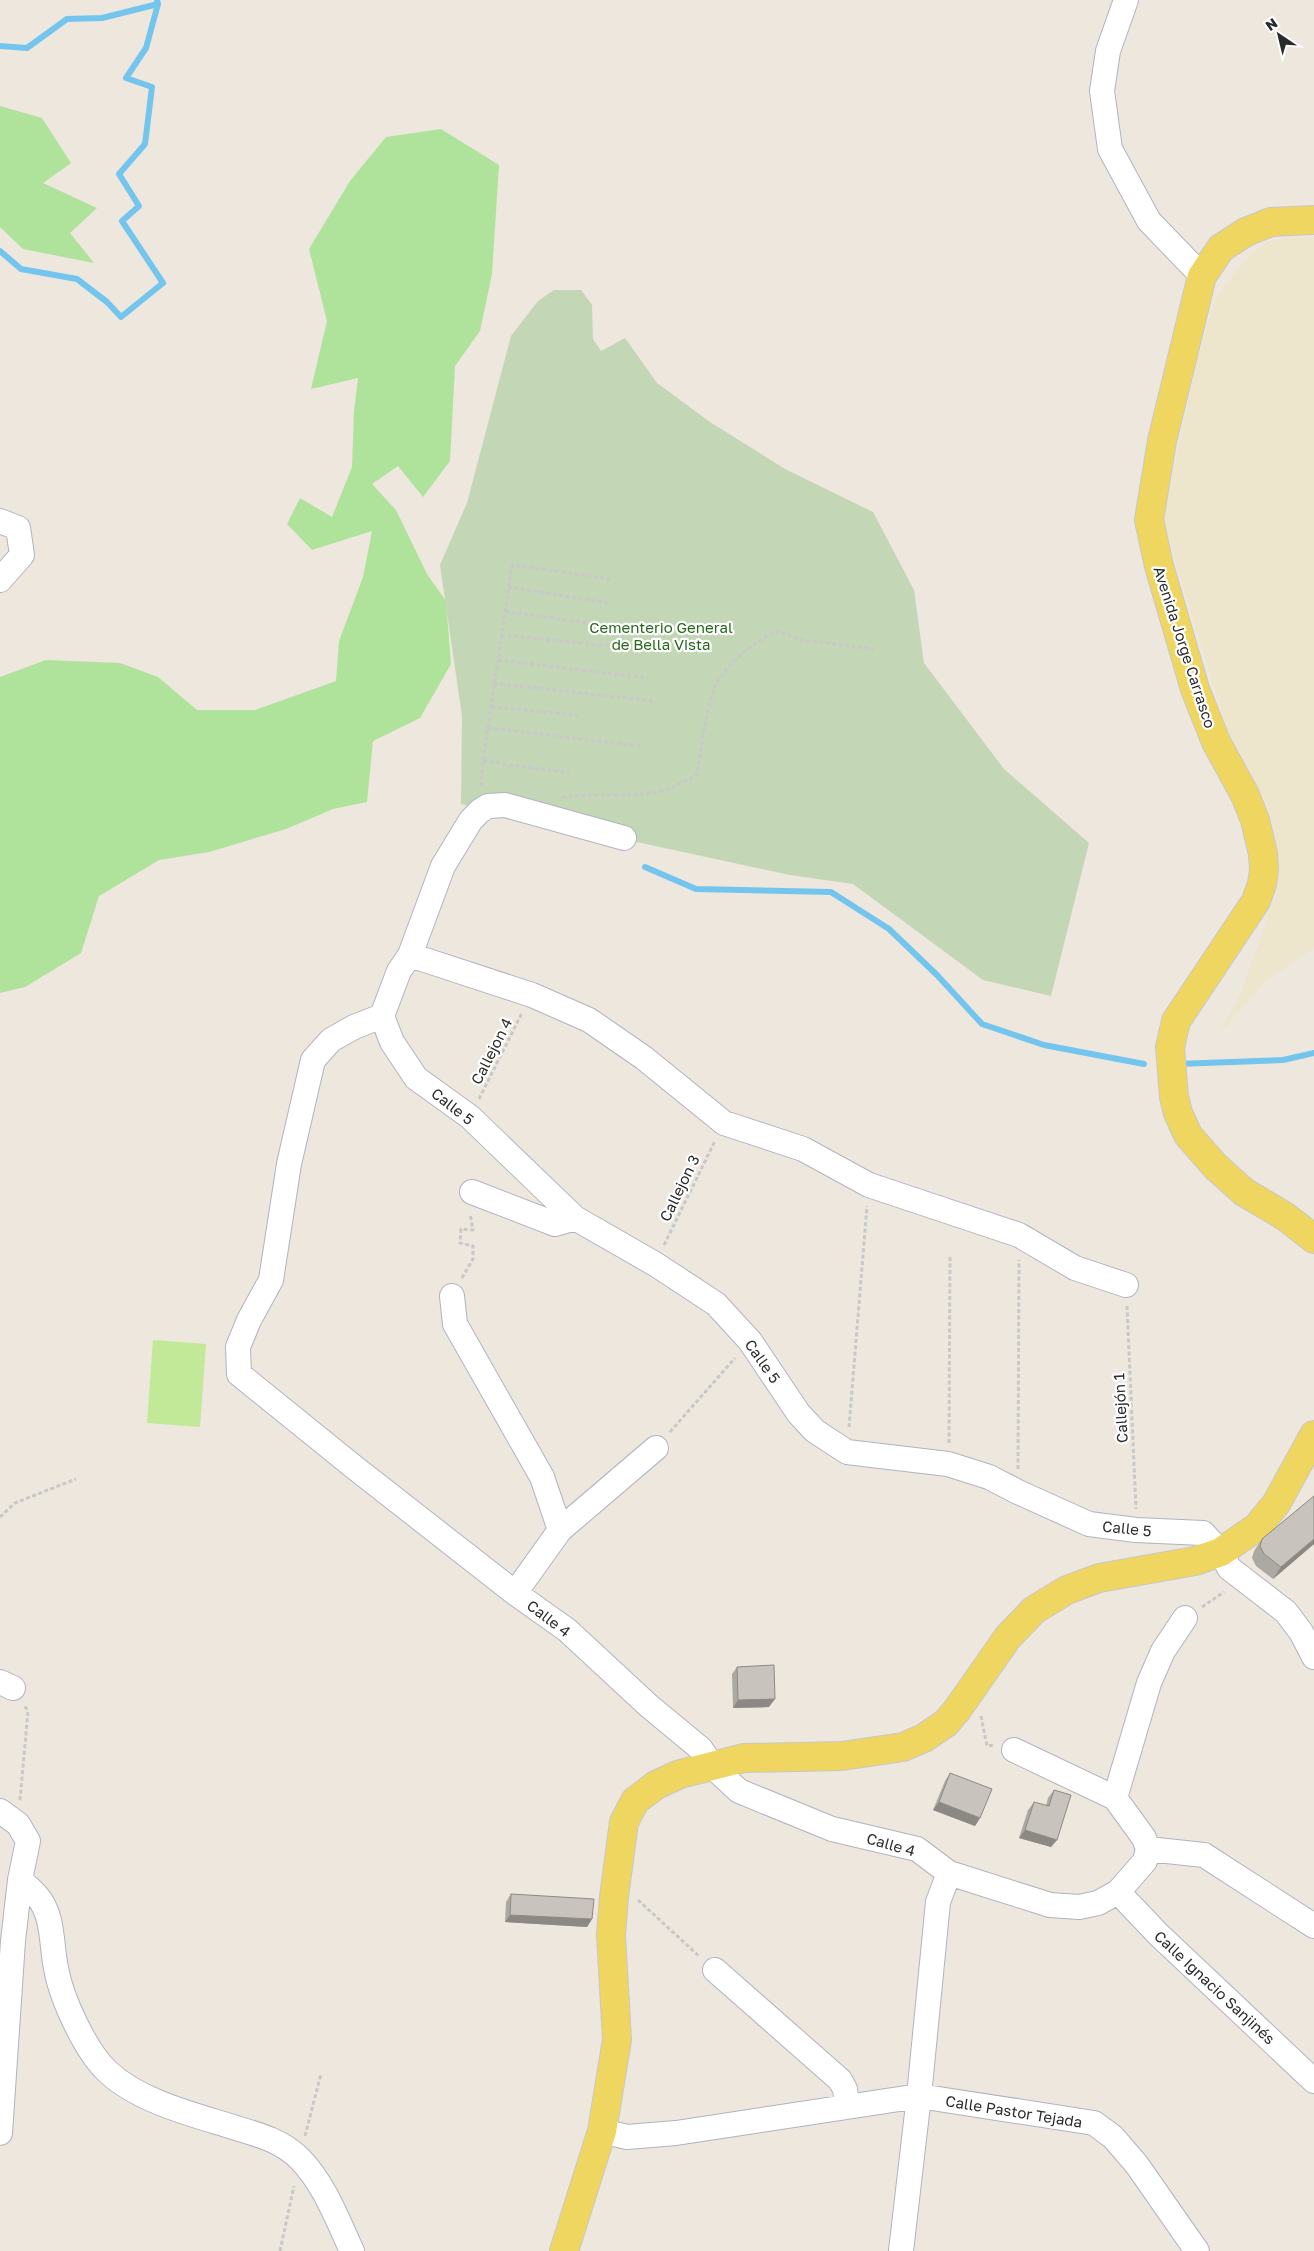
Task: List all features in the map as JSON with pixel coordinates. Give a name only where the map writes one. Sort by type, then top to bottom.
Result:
[{"type":"main road","name":"Avenida Jorge Carrasco","points":[[1314,220],[1271,222],[1246,232],[1221,248],[1202,276],[1162,441],[1149,520],[1159,566],[1195,689],[1216,742],[1245,795],[1255,820],[1263,854],[1264,870],[1262,884],[1256,901],[1176,1020],[1170,1047],[1171,1078],[1178,1113],[1188,1135],[1215,1166],[1244,1192],[1286,1217],[1314,1239]]},
{"type":"main road","points":[[564,2251],[602,2131],[617,2040],[611,1935],[624,1822],[634,1801],[656,1785],[680,1774],[744,1758],[842,1756],[903,1747],[924,1738],[946,1723],[1008,1637],[1034,1610],[1067,1590],[1100,1578],[1195,1561],[1221,1552],[1258,1527],[1270,1511],[1314,1435]]},
{"type":"street","points":[[1126,0],[1108,51],[1102,91],[1110,149],[1150,221],[1202,276]]},
{"type":"street","points":[[0,521],[18,528],[22,555],[0,580]]},
{"type":"street","points":[[382,1016],[399,971],[410,955],[443,866],[471,820],[480,811],[488,806],[505,805],[624,838]]},
{"type":"street","points":[[410,955],[532,995],[589,1020],[644,1058],[724,1123],[803,1149],[869,1185],[1019,1235],[1076,1268],[1126,1285]]},
{"type":"street","name":"Calle 5","points":[[382,1016],[392,1042],[416,1078],[470,1117],[575,1218],[655,1264],[716,1304],[750,1340],[799,1414],[815,1431],[847,1452],[948,1464],[989,1476],[1018,1492],[1089,1524],[1136,1530],[1203,1533],[1221,1552],[1229,1568],[1286,1612],[1301,1632],[1314,1657]]},
{"type":"street","name":"Calle 4","points":[[382,1016],[354,1027],[331,1040],[313,1060],[289,1164],[270,1280],[249,1320],[238,1347],[239,1374],[354,1468],[515,1593],[567,1630],[649,1706],[701,1749],[712,1766],[739,1791],[832,1829],[917,1849],[949,1873],[1050,1905],[1079,1907],[1098,1903],[1118,1892],[1145,1861],[1148,1849]]},
{"type":"street","points":[[472,1192],[555,1224],[575,1218]]},
{"type":"street","points":[[452,1296],[454,1324],[542,1477],[560,1530]]},
{"type":"street","name":"Calle 4","points":[[515,1593],[560,1530],[656,1448]]},
{"type":"street","points":[[1115,1798],[1149,1683],[1163,1651],[1185,1618]]},
{"type":"street","points":[[1014,1750],[1115,1798],[1144,1838],[1148,1849],[1204,1854],[1314,1926]]},
{"type":"street","points":[[0,1810],[18,1824],[28,1841],[7,1941],[0,2133]]},
{"type":"street","points":[[901,2251],[920,2096],[938,1902],[949,1873]]},
{"type":"street","points":[[20,1880],[38,1896],[45,1910],[51,1929],[56,1970],[73,2018],[90,2054],[109,2074],[135,2091],[173,2108],[278,2142],[300,2159],[324,2190],[352,2251]]},
{"type":"street","name":"Calle Ignacio Sanjinés","points":[[1118,1892],[1159,1935],[1314,2081]]},
{"type":"street","points":[[710,1966],[840,2080],[845,2089],[847,2106]]},
{"type":"street","name":"Calle Pastor Tejada","points":[[602,2131],[627,2138],[676,2133],[920,2096],[1094,2124],[1113,2137],[1137,2165],[1197,2251]]},
{"type":"path","points":[[480,811],[483,761],[512,565],[612,578]]},
{"type":"path","points":[[508,587],[608,603]]},
{"type":"path","points":[[505,611],[612,627]]},
{"type":"path","points":[[552,799],[581,795],[626,796],[659,792],[696,776],[712,695],[717,682],[750,646],[776,631],[802,640],[874,650]]},
{"type":"path","points":[[501,635],[621,647]]},
{"type":"path","points":[[498,660],[648,678]]},
{"type":"path","points":[[494,683],[652,701]]},
{"type":"path","points":[[491,707],[578,715]]},
{"type":"path","points":[[488,728],[640,746]]},
{"type":"path","points":[[483,761],[568,773]]},
{"type":"path","name":"Callejon 4","points":[[470,1117],[532,995]]},
{"type":"path","name":"Callejon 3","points":[[655,1264],[724,1123]]},
{"type":"path","points":[[847,1452],[869,1185]]},
{"type":"path","points":[[452,1296],[473,1259],[473,1246],[460,1243],[461,1229],[473,1230],[467,1199],[472,1192]]},
{"type":"path","points":[[1018,1492],[1019,1235]]},
{"type":"path","points":[[948,1464],[950,1255]]},
{"type":"path","name":"Callejón 1","points":[[1126,1285],[1136,1530]]},
{"type":"path","points":[[656,1448],[750,1340]]},
{"type":"path","points":[[0,1517],[15,1503],[76,1479]]},
{"type":"path","points":[[1185,1618],[1244,1579]]},
{"type":"path","points":[[7,1685],[28,1711],[21,1773]]},
{"type":"path","points":[[981,1714],[987,1746]]},
{"type":"path","points":[[635,1897],[710,1966]]},
{"type":"shaded area","points":[[1314,237],[1314,948],[1267,980],[1218,1035],[1241,993],[1278,889],[1276,844],[1268,806],[1228,733],[1165,527],[1164,515],[1196,365],[1216,297],[1247,258],[1267,242],[1290,238]]},
{"type":"green space","points":[[0,106],[42,118],[71,163],[43,183],[97,208],[70,233],[94,263],[23,249],[0,227]]},
{"type":"green space","points":[[441,129],[499,165],[492,274],[480,331],[455,366],[450,461],[423,497],[398,466],[372,484],[396,510],[427,574],[446,601],[451,664],[420,718],[373,741],[367,802],[333,809],[286,829],[209,852],[159,860],[99,896],[81,953],[25,987],[0,993],[0,677],[46,660],[120,663],[158,677],[197,710],[255,710],[336,681],[339,641],[363,577],[372,531],[312,550],[287,524],[300,498],[332,517],[352,467],[354,411],[358,378],[311,389],[327,321],[309,249],[350,181],[386,137]]},
{"type":"green space","name":"Cementerio General de Bella Vista","points":[[554,290],[581,290],[592,305],[593,339],[601,351],[625,338],[657,383],[710,422],[785,469],[873,512],[914,590],[924,663],[1004,769],[1089,843],[1051,996],[983,980],[853,884],[790,875],[461,804],[462,716],[440,565],[467,503],[511,336],[538,301]]},
{"type":"green space","points":[[153,1340],[206,1344],[200,1427],[147,1423]]},
{"type":"building","points":[[1314,1496],[1314,1539],[1281,1567],[1264,1554],[1260,1546],[1262,1539]]},
{"type":"building","points":[[774,1665],[775,1699],[738,1700],[737,1667]]},
{"type":"building","points":[[950,1773],[992,1789],[980,1818],[939,1802]]},
{"type":"building","points":[[1054,1790],[1071,1795],[1057,1840],[1025,1830],[1034,1802],[1049,1806]]},
{"type":"building","points":[[511,1894],[594,1899],[592,1919],[510,1915]]},
{"type":"waterway","points":[[0,251],[21,269],[77,279],[107,302],[121,317],[163,283],[122,221],[139,206],[119,174],[145,144],[152,87],[126,78],[146,48],[158,4],[157,0]]},
{"type":"waterway","points":[[0,46],[27,48],[67,19],[102,18],[158,4]]},
{"type":"waterway","points":[[645,867],[696,889],[831,892],[889,929],[937,975],[982,1024],[1044,1045],[1144,1064]]},
{"type":"waterway","points":[[1177,1064],[1283,1060],[1314,1053]]}]
